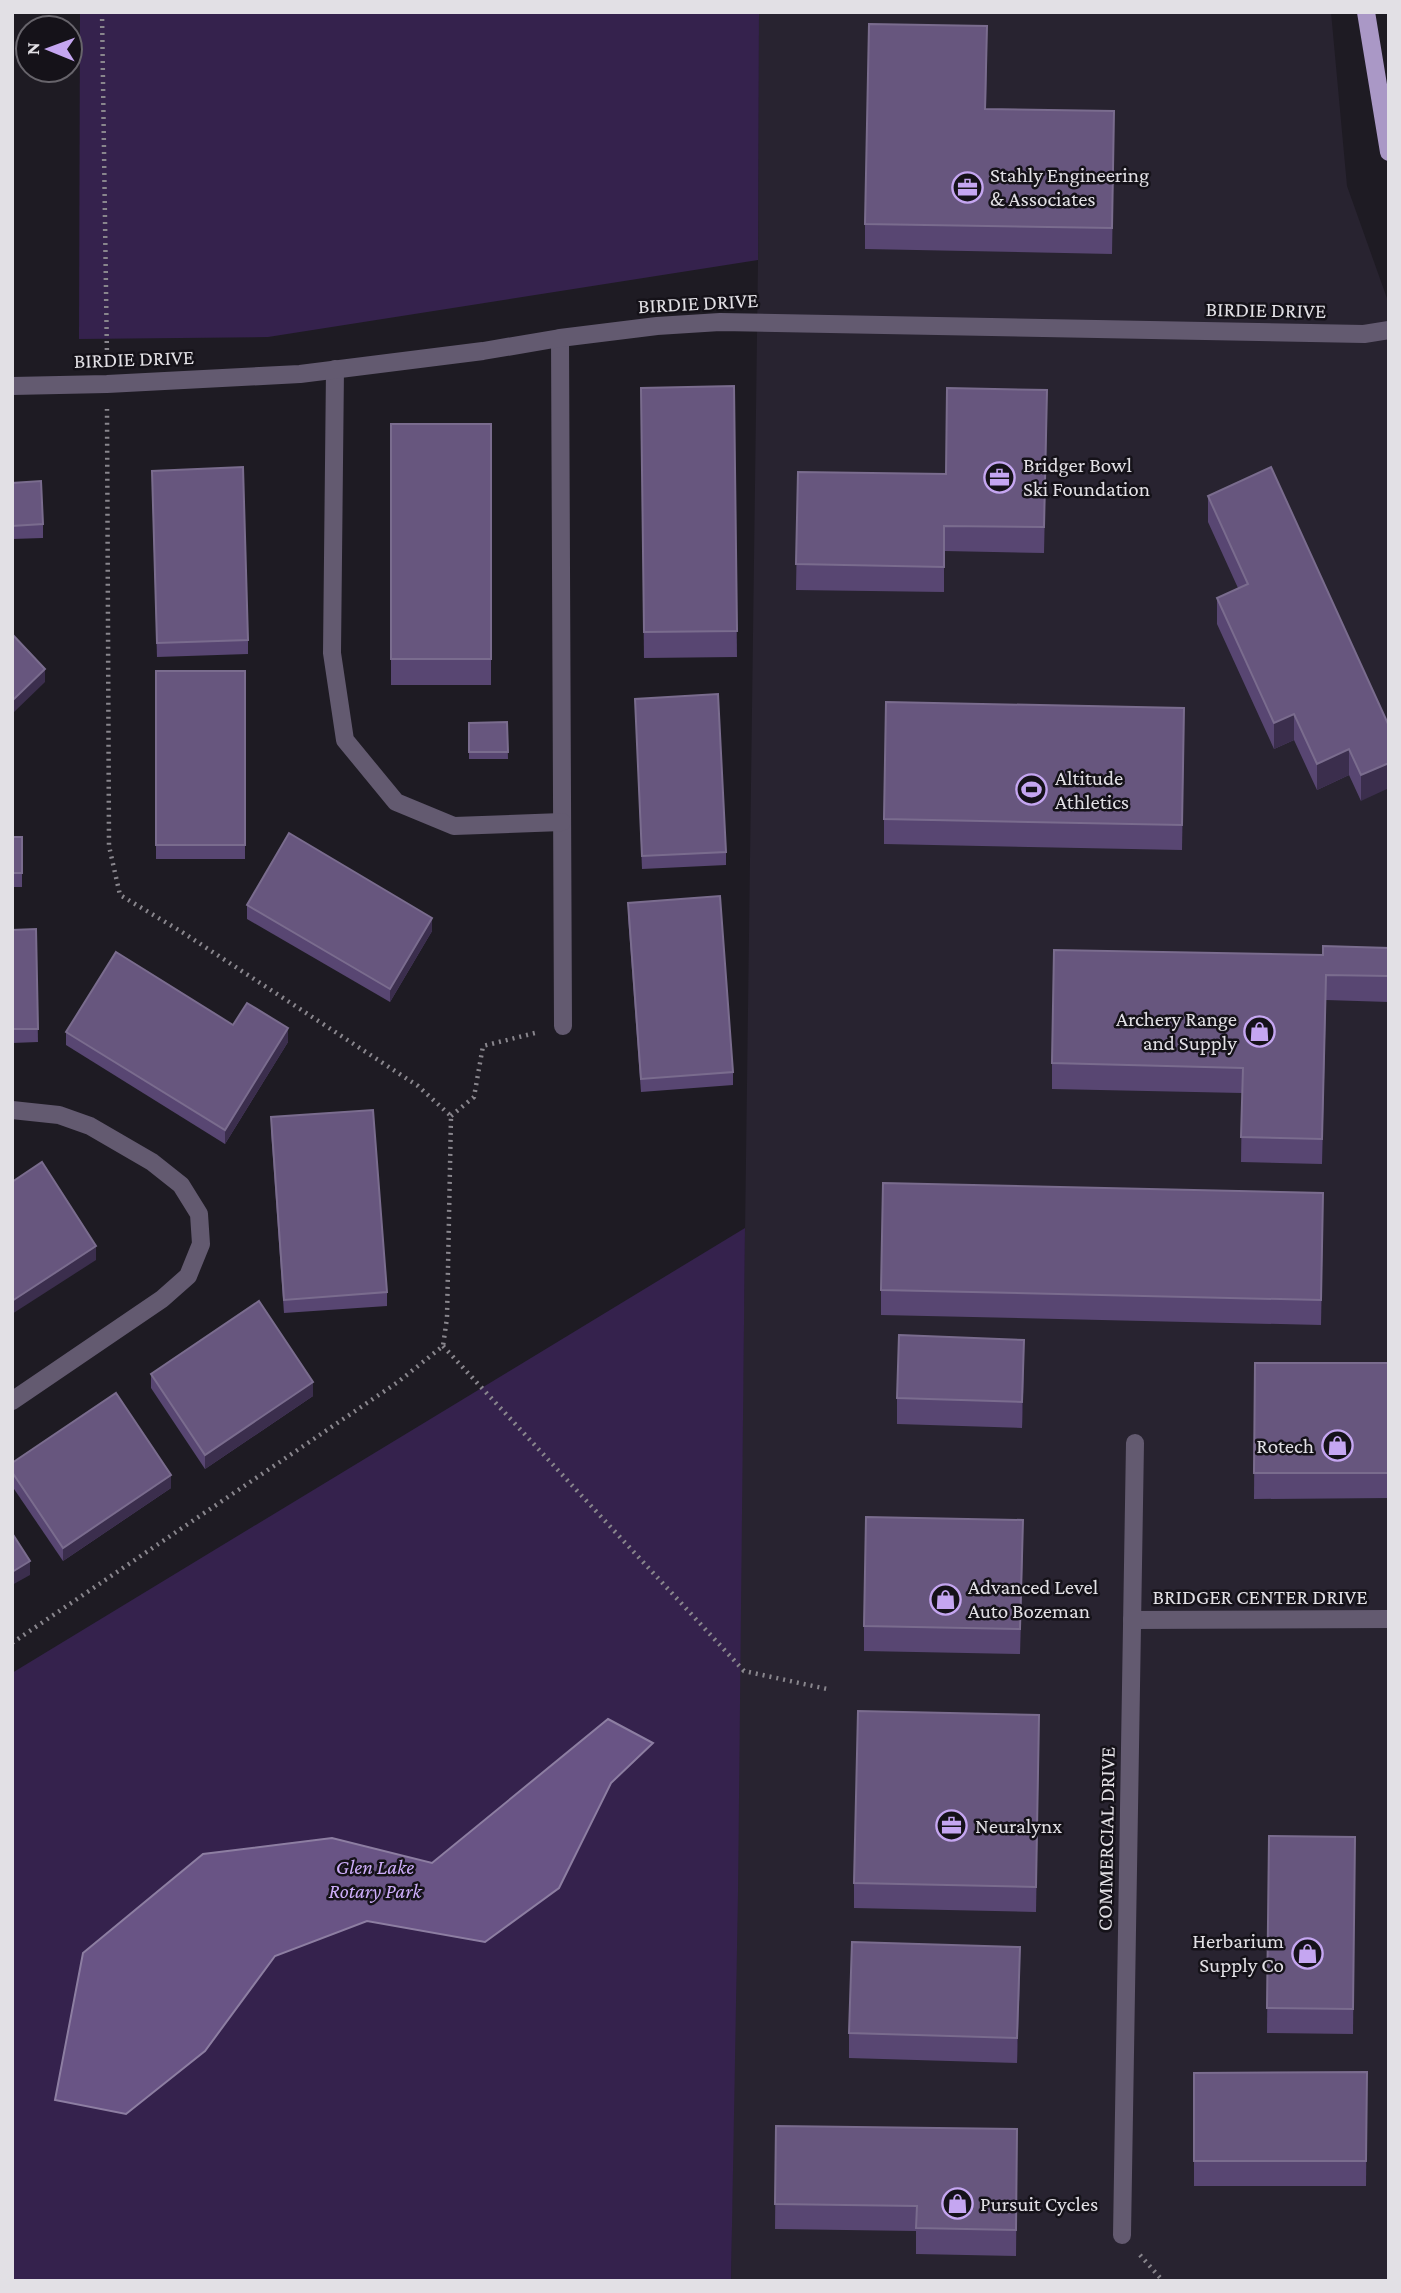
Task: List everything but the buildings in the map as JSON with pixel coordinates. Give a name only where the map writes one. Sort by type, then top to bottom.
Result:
[{"type":"main road","points":[[1366,12],[1389,152]]},
{"type":"street","name":"BIRDIE DRIVE","points":[[12,386],[300,374],[483,351],[560,338],[657,326],[720,322],[1364,334],[1389,330]]},
{"type":"street","points":[[560,338],[564,1026]]},
{"type":"street","points":[[335,369],[332,653],[345,740],[396,802],[454,826],[562,822]]},
{"type":"street","points":[[12,1110],[59,1115],[90,1126],[152,1162],[181,1185],[199,1214],[201,1244],[188,1276],[162,1299],[12,1401]]},
{"type":"street","name":"COMMERCIAL DRIVE","points":[[1122,2235],[1135,1443]]},
{"type":"street","name":"BRIDGER CENTER DRIVE","points":[[1132,1620],[1389,1619]]},
{"type":"path","points":[[12,1643],[398,1382],[443,1346],[447,1318],[451,1116],[418,1086],[182,932],[120,895],[109,846],[102,12]]},
{"type":"path","points":[[451,1116],[474,1097],[483,1046],[564,1026]]},
{"type":"path","points":[[443,1346],[744,1671],[827,1689]]},
{"type":"path","points":[[1122,2235],[1163,2281]]},
{"type":"shaded area","points":[[759,12],[1331,12],[1347,186],[1389,304],[1389,2281],[731,2281]]},
{"type":"shaded area","points":[[608,1719],[653,1743],[611,1783],[559,1888],[485,1942],[367,1921],[275,1956],[205,2051],[126,2114],[55,2100],[83,1953],[203,1854],[332,1838],[432,1863]]},
{"type":"green space","points":[[759,12],[758,260],[268,337],[79,339],[80,84],[84,84],[84,14],[80,14]]},
{"type":"green space","name":"Glen Lake Rotary Park","points":[[745,1228],[731,2281],[12,2281],[12,1673]]},
{"type":"place","name":"Stahly Engineering & Associates","points":[[967,187]]},
{"type":"place","name":"Bridger Bowl Ski Foundation","points":[[1000,477]]},
{"type":"place","name":"Altitude Athletics","points":[[1032,790]]},
{"type":"place","name":"Archery Range and Supply","points":[[1260,1031]]},
{"type":"place","name":"Rotech","points":[[1337,1446]]},
{"type":"place","name":"Advanced Level Auto Bozeman","points":[[945,1599]]},
{"type":"place","name":"Neuralynx","points":[[952,1826]]},
{"type":"place","name":"Herbarium Supply Co","points":[[1307,1953]]},
{"type":"place","name":"Pursuit Cycles","points":[[957,2204]]}]
